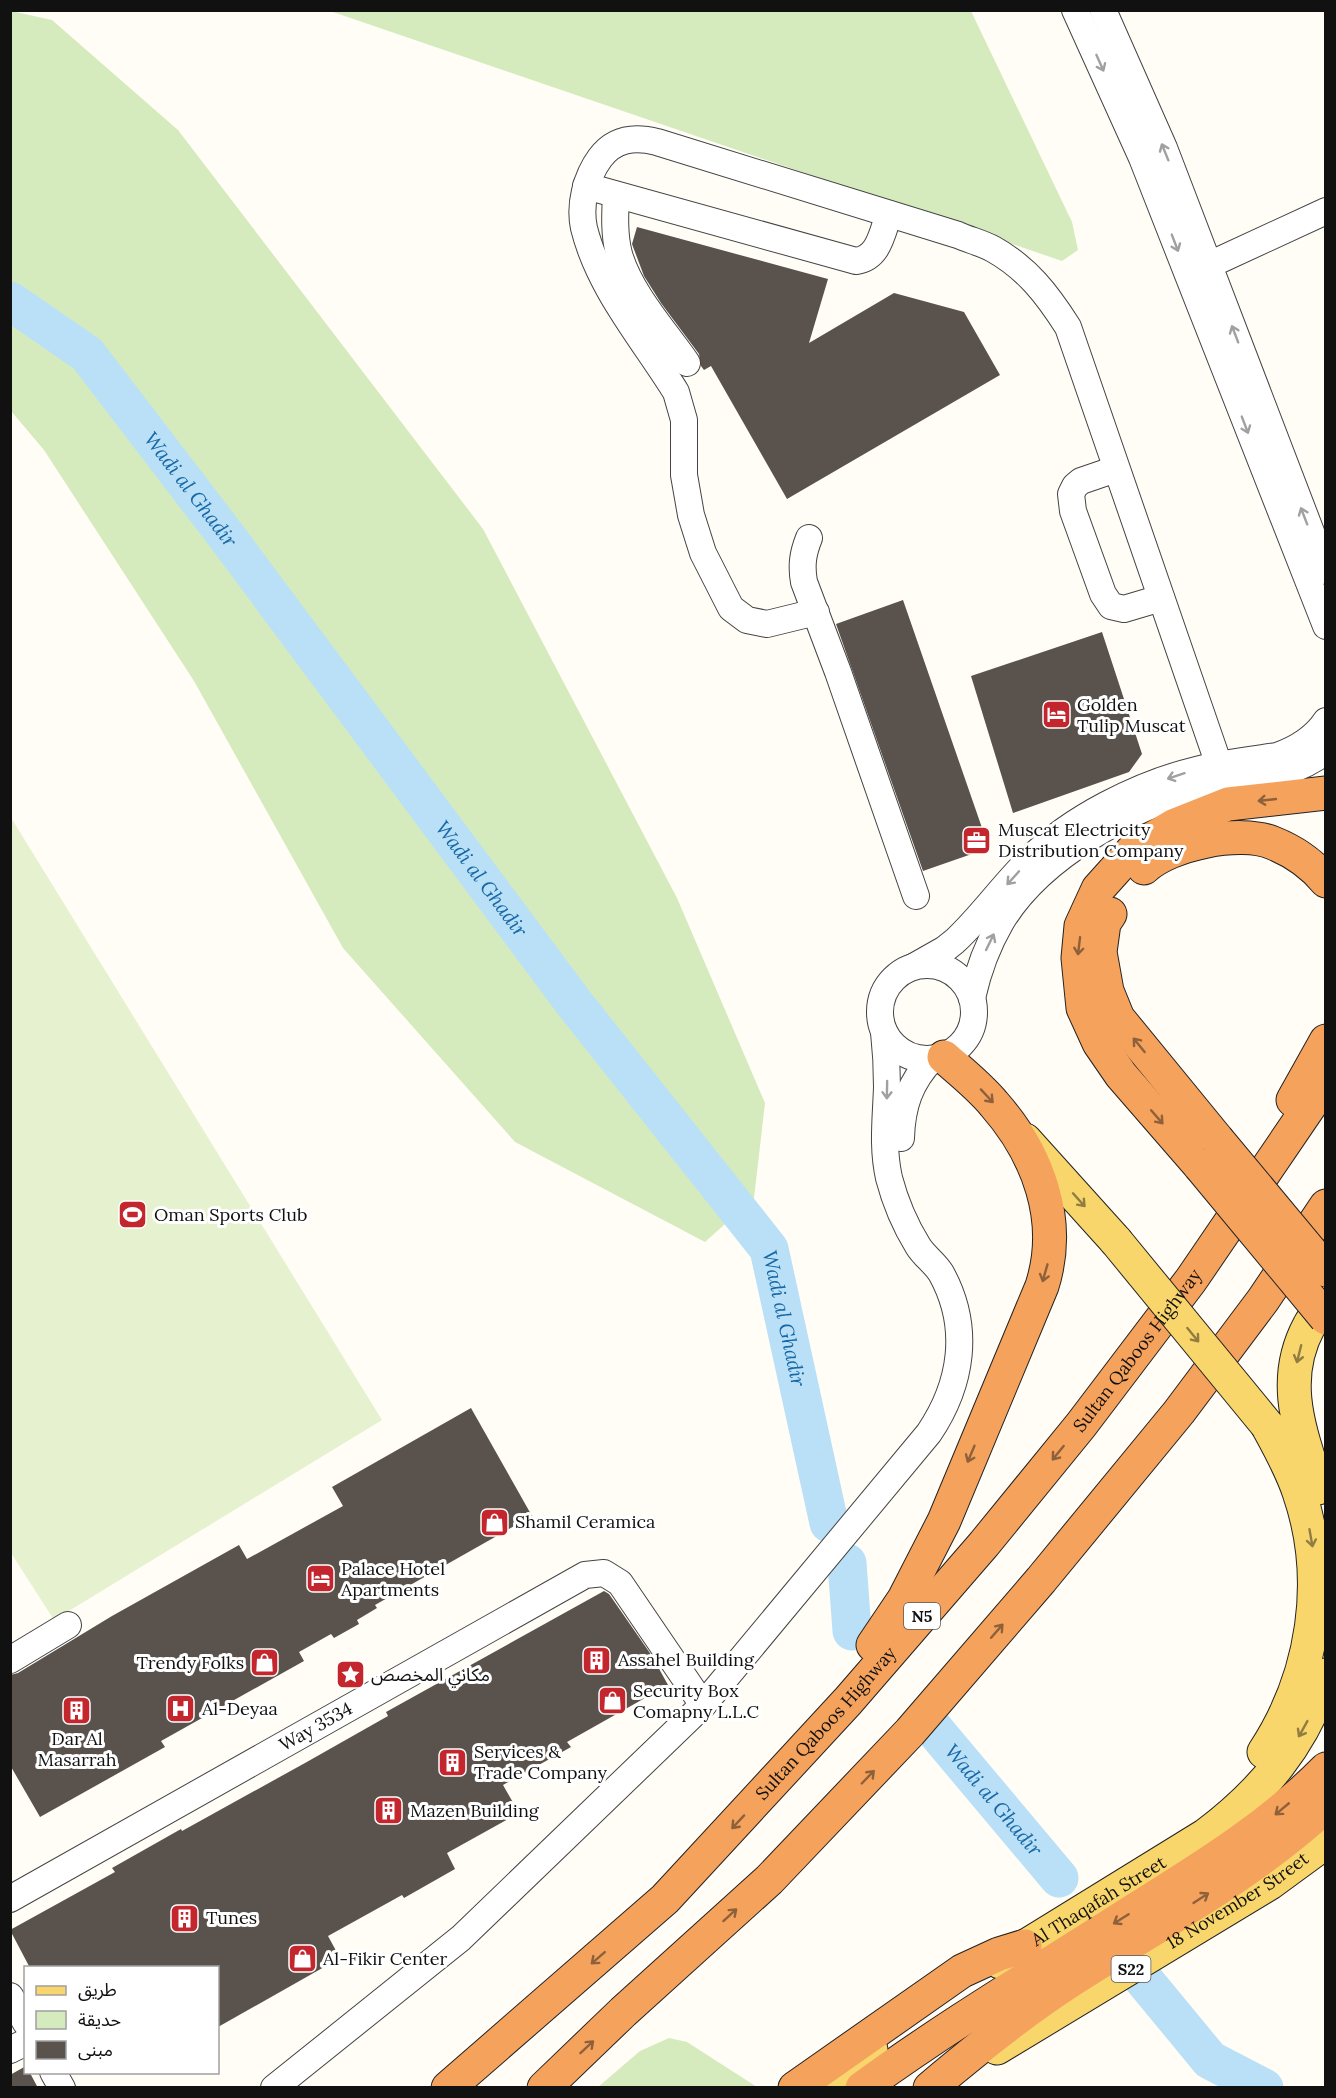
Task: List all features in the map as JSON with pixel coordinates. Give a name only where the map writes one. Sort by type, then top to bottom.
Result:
[{"type":"highway","points":[[1326,794],[1228,804],[1175,825],[1133,850],[1098,890],[1081,926],[1077,958],[1083,1008],[1099,1043],[1121,1075],[1209,1153],[1326,1270]]},
{"type":"highway","points":[[1326,881],[1301,857],[1271,842],[1241,838],[1212,839],[1177,849],[1146,865],[1122,894],[1104,923],[1100,952],[1107,991],[1118,1018],[1209,1153],[1326,1318]]},
{"type":"highway","points":[[1191,1280],[1326,1041]]},
{"type":"highway","points":[[848,1701],[866,1658],[904,1599],[944,1521],[1047,1270],[1051,1238],[1050,1217],[1036,1172],[1011,1125],[977,1086],[938,1058]]},
{"type":"highway","name":"Sultan Qaboos Highway","points":[[448,2088],[665,1899],[848,1701],[984,1544],[1081,1425],[1191,1280],[1326,1082]]},
{"type":"highway","points":[[544,2088],[623,2012],[769,1880],[910,1732],[1041,1580],[1179,1412],[1263,1300],[1326,1206]]},
{"type":"highway","points":[[862,2088],[942,2033],[1230,1850],[1286,1807],[1326,1770]]},
{"type":"highway","points":[[931,2088],[1019,2016],[1273,1851],[1326,1806]]},
{"type":"highway","points":[[795,2088],[962,1971],[989,1958],[1025,1946]]},
{"type":"highway","points":[[878,2088],[931,2051],[942,2033]]},
{"type":"main road","points":[[1011,1125],[1116,1241],[1267,1425],[1290,1468],[1312,1540],[1315,1595],[1310,1641],[1291,1701],[1271,1741],[1234,1793],[1194,1833],[1135,1878]]},
{"type":"main road","points":[[1326,1303],[1309,1325],[1301,1346],[1294,1390],[1295,1413],[1300,1436],[1326,1512]]},
{"type":"main road","name":"Al Thaqafah Street","points":[[827,2088],[864,2055],[916,2016],[1206,1835],[1231,1817],[1254,1796],[1292,1748],[1307,1722],[1326,1675]]},
{"type":"main road","name":"18 November Street","points":[[931,2088],[1270,1883],[1326,1842]]},
{"type":"street","points":[[1075,10],[1142,158],[1326,626]]},
{"type":"street","points":[[1103,10],[1164,148],[1326,571]]},
{"type":"street","points":[[816,612],[767,624],[747,620],[731,608],[703,554],[691,515],[684,475],[684,420],[676,392],[622,309],[599,268],[584,227],[582,206],[586,186],[596,163],[604,152],[616,143],[643,138],[958,235],[992,249],[1023,269],[1048,296],[1068,327],[1219,765]]},
{"type":"street","points":[[586,186],[856,261],[864,260],[872,255],[889,214]]},
{"type":"street","points":[[616,195],[619,254],[627,273],[638,294],[687,363]]},
{"type":"street","points":[[1209,265],[1326,211]]},
{"type":"street","points":[[1116,469],[1081,480],[1071,494],[1073,511],[1103,594],[1111,606],[1124,609],[1161,598]]},
{"type":"street","points":[[809,538],[803,552],[804,582],[916,896]]},
{"type":"street","points":[[274,2088],[461,1938],[703,1705],[940,1417],[955,1380],[959,1341],[954,1304],[932,1259],[918,1246],[904,1220],[885,1155],[883,1130],[887,1083],[884,1032],[879,1009],[884,992],[895,977],[955,941],[1029,860],[1078,822],[1160,781],[1219,765],[1277,756],[1291,751],[1314,735],[1326,721]]},
{"type":"street","points":[[972,998],[983,958],[1002,920],[1028,888],[1065,855],[1114,824],[1167,800],[1232,782],[1282,774],[1298,769],[1326,751]]},
{"type":"street","points":[[915,966],[928,964],[950,970],[968,987],[975,1010],[970,1032],[954,1051],[938,1058],[917,1077],[903,1107],[901,1159],[915,1213],[929,1241],[932,1259]]},
{"type":"street","points":[[884,1032],[898,1050],[920,1059],[938,1058]]},
{"type":"street","name":"Way 3534","points":[[10,1899],[585,1575],[604,1573],[620,1583],[703,1705]]},
{"type":"street","points":[[10,1660],[68,1625]]},
{"type":"street","points":[[10,1996],[24,2020]]},
{"type":"street","points":[[10,2050],[24,2043]]},
{"type":"street","points":[[54,2074],[62,2088]]},
{"type":"green space","points":[[11,11],[52,20],[178,130],[483,529],[677,898],[765,1103],[754,1198],[705,1242],[515,1142],[343,948],[194,681],[44,450],[11,411]]},
{"type":"green space","points":[[330,11],[971,11],[1072,222],[1078,250],[1062,261]]},
{"type":"green space","name":"Oman Sports Club","points":[[10,816],[382,1420],[54,1620],[11,1553]]},
{"type":"green space","points":[[669,2038],[687,2042],[757,2087],[598,2087],[640,2051]]},
{"type":"building","points":[[637,227],[828,279],[809,343],[894,293],[964,312],[1000,375],[787,499],[711,366],[704,370],[701,366],[699,354],[644,276],[632,244]]},
{"type":"building","points":[[903,600],[989,848],[923,871],[836,624]]},
{"type":"building","name":"Golden Tulip Muscat","points":[[1102,632],[1142,754],[1129,772],[1013,813],[971,676]]},
{"type":"building","points":[[471,1408],[532,1516],[375,1605],[377,1608],[357,1620],[359,1624],[334,1638],[331,1634],[299,1652],[304,1661],[161,1741],[165,1747],[40,1817],[10,1765],[10,1675],[18,1673],[112,1616],[239,1545],[247,1559],[343,1506],[332,1487]]},
{"type":"building","points":[[604,1591],[609,1594],[652,1656],[668,1685],[567,1742],[571,1747],[503,1785],[519,1813],[447,1853],[455,1869],[404,1898],[402,1895],[328,1936],[340,1958],[219,2026],[219,1966],[29,1966],[10,1930],[115,1872],[112,1868],[388,1716],[386,1712]]},
{"type":"building","points":[[24,2067],[24,2074],[31,2074],[38,2088],[10,2088],[10,2075]]},
{"type":"waterway","name":"Wadi al Ghadir","points":[[10,301],[87,354],[224,533],[574,1003],[769,1249],[829,1523]]},
{"type":"waterway","name":"Wadi al Ghadir","points":[[847,1563],[852,1631]]},
{"type":"waterway","name":"Wadi al Ghadir","points":[[928,1722],[1059,1878]]},
{"type":"waterway","name":"Wadi al Ghadir","points":[[1139,1974],[1210,2060],[1264,2088]]},
{"type":"place","name":"Golden Tulip Muscat","points":[[1056,715]]},
{"type":"place","name":"Muscat Electricity Distribution Company","points":[[977,840]]},
{"type":"place","name":"Oman Sports Club","points":[[133,1215]]},
{"type":"place","name":"Shamil Ceramica","points":[[494,1522]]},
{"type":"place","name":"Palace Hotel Apartments","points":[[320,1579]]},
{"type":"place","name":"Assahel Building","points":[[597,1660]]},
{"type":"place","name":"Trendy Folks","points":[[265,1663]]},
{"type":"place","name":"مكاني المخصص","points":[[350,1675]]},
{"type":"place","name":"Security Box Comapny L.L.C","points":[[612,1701]]},
{"type":"place","name":"Al-Deyaa","points":[[181,1709]]},
{"type":"place","name":"Dar Al Masarrah","points":[[77,1710]]},
{"type":"place","name":"Services & Trade Company","points":[[453,1762]]},
{"type":"place","name":"Mazen Building","points":[[389,1811]]},
{"type":"place","name":"Tunes","points":[[185,1918]]},
{"type":"place","name":"Al-Fikir Center","points":[[302,1959]]}]
